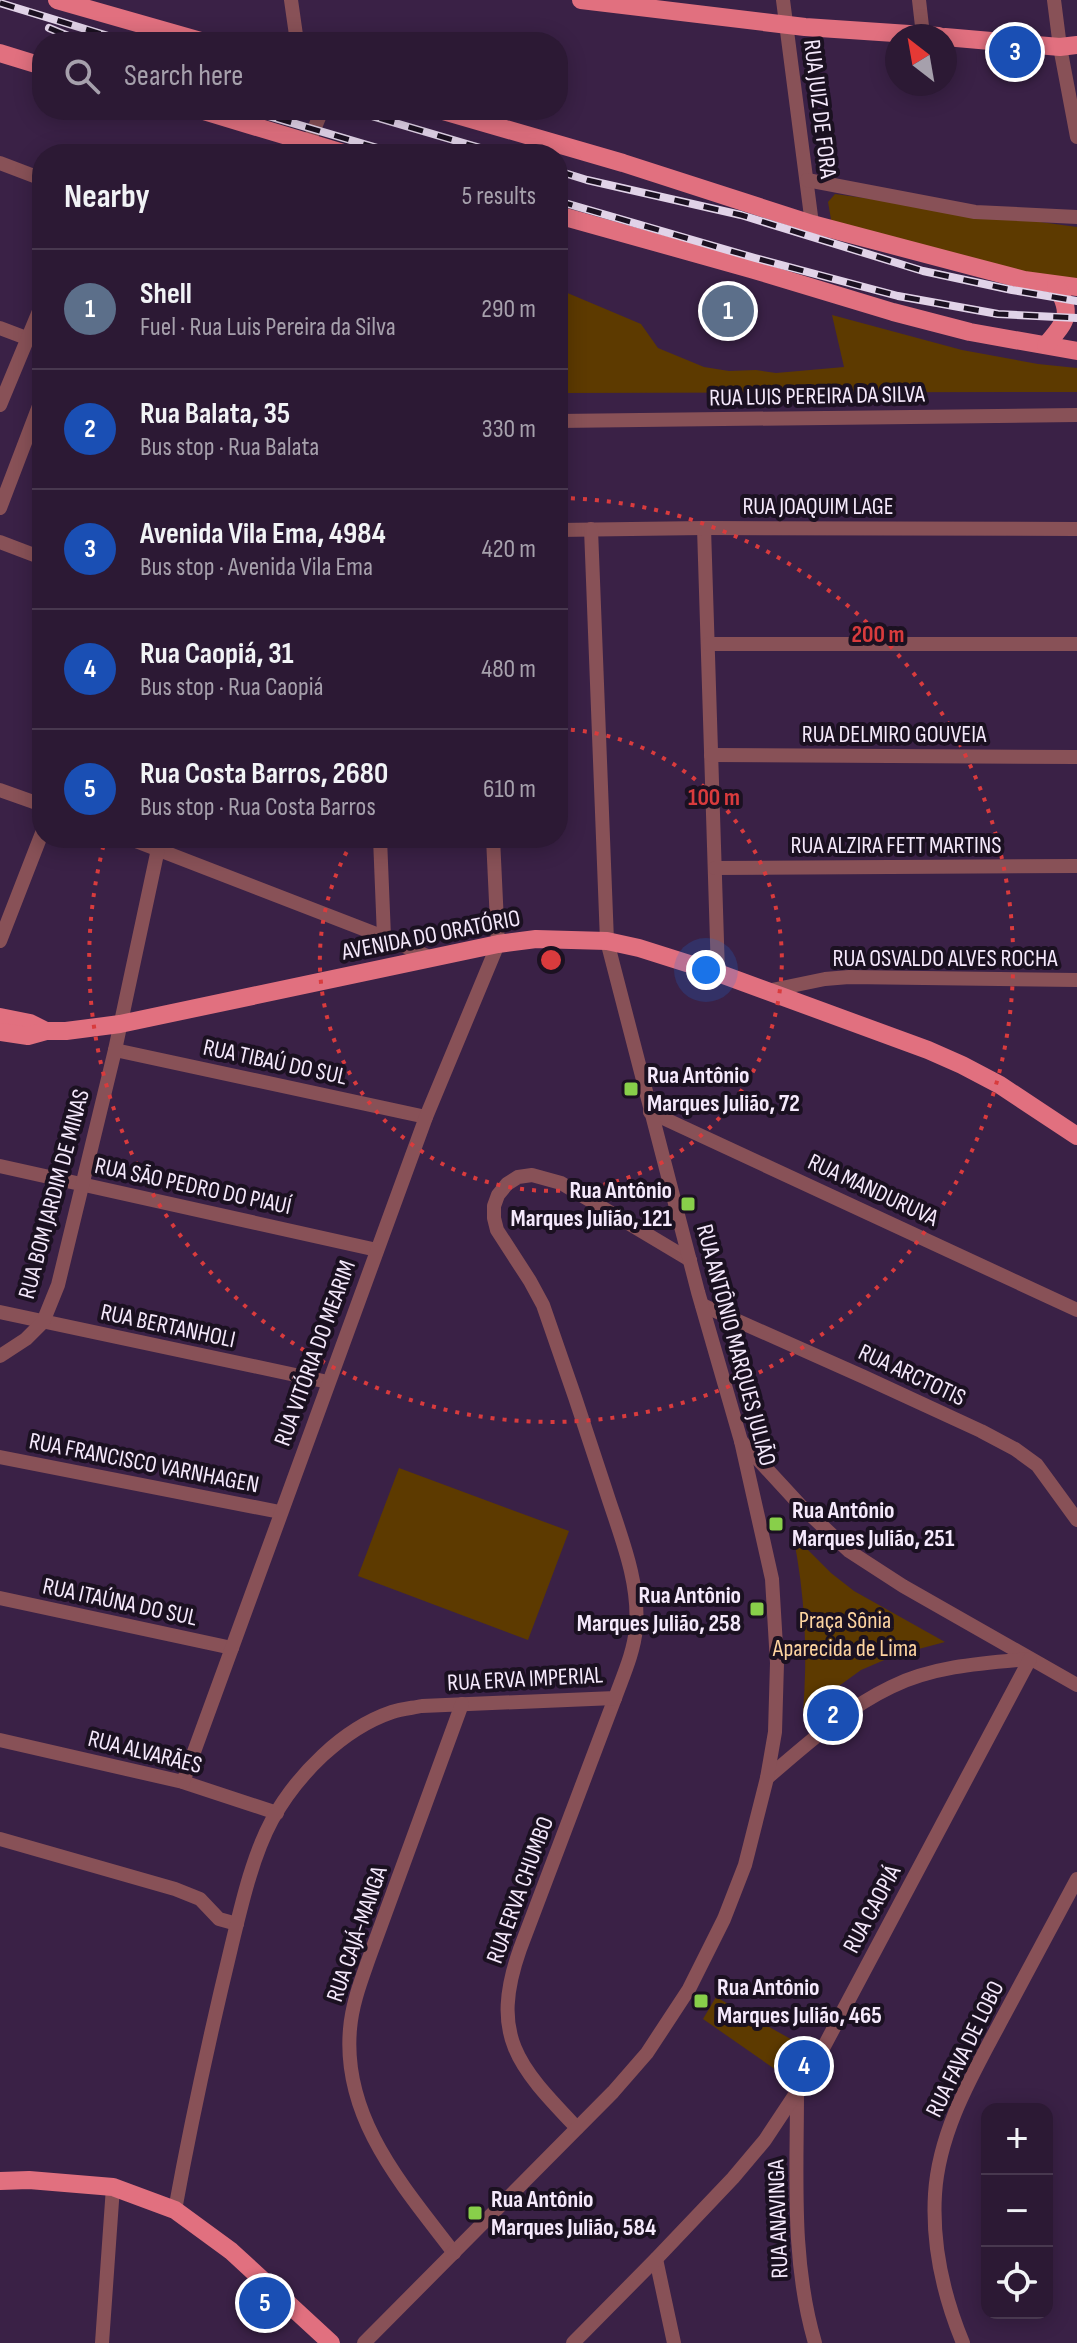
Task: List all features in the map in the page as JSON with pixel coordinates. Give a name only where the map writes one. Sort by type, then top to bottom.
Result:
[{"type":"main road","points":[[57,0],[165,32]]},
{"type":"main road","points":[[581,0],[787,25],[885,32]]},
{"type":"main road","points":[[957,38],[1069,46]]},
{"type":"main road","points":[[0,53],[32,63]]},
{"type":"main road","points":[[228,120],[295,144]]},
{"type":"main road","points":[[475,120],[557,144]]},
{"type":"main road","points":[[568,147],[812,224],[1024,280],[1077,287]]},
{"type":"main road","points":[[568,218],[893,312],[970,332],[1077,351]]},
{"type":"main road","points":[[1046,345],[1063,324],[1066,313],[1065,302],[1056,285]]},
{"type":"main road","name":"AVENIDA DO ORATÓRIO","points":[[0,1032],[28,1036],[46,1031],[120,1024],[498,944],[536,939],[607,941],[718,973],[928,1050],[1000,1085],[1077,1136]]},
{"type":"main road","name":"AVENIDA DO ORATÓRIO","points":[[0,1017],[30,1023],[46,1031]]},
{"type":"main road","points":[[0,2181],[29,2180],[113,2187],[175,2210],[231,2251],[331,2343]]},
{"type":"street","points":[[291,0],[296,32]]},
{"type":"street","name":"RUA JUIZ DE FORA","points":[[783,0],[812,224]]},
{"type":"street","points":[[919,0],[930,24]]},
{"type":"street","points":[[1054,0],[1069,46],[1077,137]]},
{"type":"street","points":[[308,144],[318,120]]},
{"type":"street","points":[[0,163],[32,175]]},
{"type":"street","points":[[807,180],[975,212],[1077,217]]},
{"type":"street","points":[[0,328],[29,339]]},
{"type":"street","points":[[0,405],[32,331]]},
{"type":"street","name":"RUA LUIS PEREIRA DA SILVA","points":[[568,421],[1077,415]]},
{"type":"street","points":[[0,508],[32,424]]},
{"type":"street","points":[[704,528],[718,973]]},
{"type":"street","name":"RUA ANTÔNIO MARQUES JULIÃO","points":[[364,2343],[613,2092],[647,2053],[689,1989],[724,1919],[745,1865],[775,1732],[777,1663],[772,1579],[741,1441],[650,1112],[607,941],[591,529]]},
{"type":"street","name":"RUA JOAQUIM LAGE","points":[[568,530],[1077,529]]},
{"type":"street","points":[[0,542],[32,554]]},
{"type":"street","points":[[708,644],[1077,644]]},
{"type":"street","name":"RUA DELMIRO GOUVEIA","points":[[711,755],[1077,757]]},
{"type":"street","points":[[0,790],[32,801]]},
{"type":"street","points":[[0,941],[36,848]]},
{"type":"street","points":[[380,848],[384,937]]},
{"type":"street","points":[[493,848],[498,944]]},
{"type":"street","points":[[158,849],[429,957]]},
{"type":"street","name":"RUA BOM JARDIM DE MINAS","points":[[0,1356],[26,1339],[43,1322],[58,1285],[115,1050],[158,849]]},
{"type":"street","name":"RUA ALZIRA FETT MARTINS","points":[[715,868],[1077,866]]},
{"type":"street","name":"RUA VITÓRIA DO MEARIM","points":[[183,1782],[426,1117],[498,944]]},
{"type":"street","name":"RUA OSVALDO ALVES ROCHA","points":[[766,991],[849,977],[1077,980]]},
{"type":"street","name":"RUA TIBAÚ DO SUL","points":[[115,1050],[426,1117]]},
{"type":"street","name":"RUA MANDURUVA","points":[[650,1112],[1077,1310]]},
{"type":"street","name":"RUA SÃO PEDRO DO PIAUÍ","points":[[0,1166],[377,1250]]},
{"type":"street","name":"RUA ERVA IMPERIAL","points":[[175,2210],[202,2073],[237,1924],[262,1844],[289,1794],[328,1750],[363,1725],[392,1712],[422,1706],[615,1698],[633,1646],[636,1627],[634,1582],[598,1464],[547,1318],[530,1281],[497,1230],[494,1206],[507,1184],[518,1177],[532,1175],[561,1183],[690,1260]]},
{"type":"street","name":"RUA ARCTOTIS","points":[[702,1305],[1015,1449],[1037,1465],[1077,1520]]},
{"type":"street","name":"RUA BERTANHOLI","points":[[0,1312],[328,1382]]},
{"type":"street","points":[[741,1441],[800,1505],[849,1551],[903,1586],[1077,1685]]},
{"type":"street","name":"RUA FRANCISCO VARNHAGEN","points":[[0,1457],[280,1512]]},
{"type":"street","name":"RUA ITAÚNA DO SUL","points":[[0,1598],[232,1648]]},
{"type":"street","points":[[767,1778],[862,1702],[894,1685],[938,1671],[1030,1659]]},
{"type":"street","name":"RUA CAOPIÁ","points":[[573,2343],[757,2150],[797,2092],[1030,1659]]},
{"type":"street","name":"RUA ERVA CHUMBO","points":[[577,2128],[540,2090],[512,2044],[508,2010],[511,1974],[615,1698]]},
{"type":"street","name":"RUA CAJÁ-MANGA","points":[[454,2253],[379,2150],[360,2110],[350,2069],[349,2029],[355,1998],[462,1704]]},
{"type":"street","name":"RUA ALVARÃES","points":[[0,1740],[183,1782],[277,1813]]},
{"type":"street","points":[[0,1839],[175,1889],[200,1899],[219,1919],[237,1924]]},
{"type":"street","name":"RUA FAVA DE LOBO","points":[[963,2343],[944,2281],[936,2235],[935,2193],[942,2155],[951,2121],[967,2084],[1077,1879]]},
{"type":"street","name":"RUA ANAVINGA","points":[[797,2092],[799,2265],[815,2343]]},
{"type":"street","points":[[102,2343],[113,2187]]},
{"type":"street","points":[[656,2259],[674,2343]]},
{"type":"green space","points":[[835,194],[1077,227],[1077,281],[1021,274],[832,225],[828,202]]},
{"type":"green space","points":[[568,293],[641,324],[658,348],[704,367],[776,373],[844,367],[832,315],[962,350],[1077,368],[1077,392],[568,393]]},
{"type":"green space","points":[[399,1468],[569,1531],[528,1640],[358,1576]]},
{"type":"green space","name":"Praça Sônia Aparecida de Lima","points":[[793,1535],[854,1591],[945,1642],[896,1655],[861,1670],[803,1712],[804,1624]]},
{"type":"green space","points":[[716,1997],[796,2042],[779,2072],[703,2019]]},
{"type":"railway","points":[[0,3],[95,32]]},
{"type":"railway","points":[[49,28],[59,32]]},
{"type":"railway","points":[[282,120],[364,144]]},
{"type":"railway","points":[[385,120],[467,144]]},
{"type":"railway","points":[[568,174],[741,215],[923,271],[1077,301]]},
{"type":"railway","points":[[568,204],[898,296],[998,314],[1077,318]]},
{"type":"place","name":"Avenida Vila Ema, 4984","points":[[1015,52]]},
{"type":"place","name":"Shell","points":[[728,311]]},
{"type":"place","name":"Rua Antônio Marques Julião, 72","points":[[631,1089]]},
{"type":"place","name":"Rua Antônio Marques Julião, 121","points":[[688,1204]]},
{"type":"place","name":"Rua Antônio Marques Julião, 251","points":[[776,1524]]},
{"type":"place","name":"Rua Antônio Marques Julião, 258","points":[[757,1609]]},
{"type":"place","name":"Rua Balata, 35","points":[[833,1715]]},
{"type":"place","name":"Rua Antônio Marques Julião, 465","points":[[701,2001]]},
{"type":"place","name":"Rua Caopiá, 31","points":[[804,2066]]},
{"type":"place","name":"Rua Antônio Marques Julião, 584","points":[[475,2213]]},
{"type":"place","name":"Rua Costa Barros, 2680","points":[[265,2303]]}]
